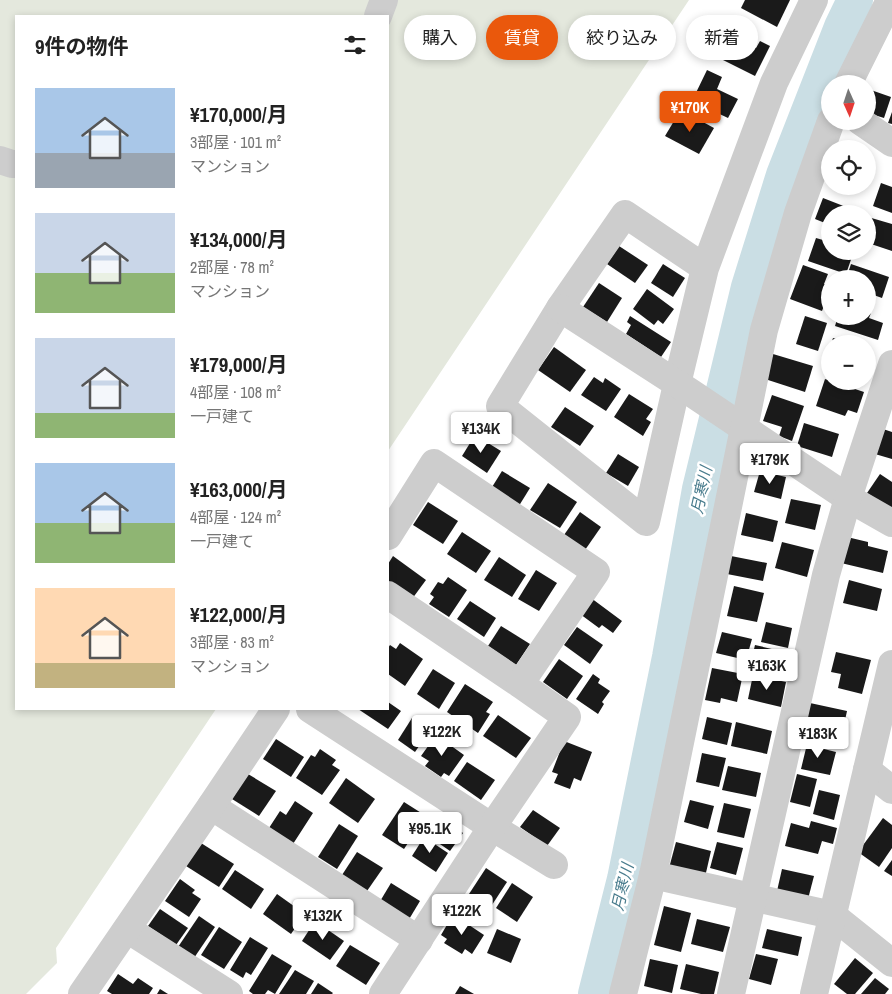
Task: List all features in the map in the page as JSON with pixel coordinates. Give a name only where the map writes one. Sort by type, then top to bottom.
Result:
[{"type":"street","points":[[378,15],[384,0]]},
{"type":"street","points":[[705,268],[625,214],[560,308],[500,406],[646,522],[683,388],[705,268],[774,82],[814,0]]},
{"type":"street","points":[[852,75],[890,0]]},
{"type":"street","points":[[623,994],[653,875],[736,423],[798,213],[828,130]]},
{"type":"street","points":[[874,130],[892,142]]},
{"type":"street","points":[[0,160],[15,164]]},
{"type":"street","points":[[560,308],[848,498],[892,523]]},
{"type":"street","points":[[731,994],[826,575],[848,498],[892,364]]},
{"type":"street","points":[[389,534],[434,463],[596,572],[520,684]]},
{"type":"street","points":[[383,994],[492,827],[567,717],[389,596]]},
{"type":"street","points":[[814,994],[892,664]]},
{"type":"street","points":[[82,994],[275,710]]},
{"type":"street","points":[[312,710],[554,865]]},
{"type":"street","points":[[867,770],[892,790]]},
{"type":"street","points":[[211,806],[420,940]]},
{"type":"street","points":[[653,875],[832,915],[892,963]]},
{"type":"street","points":[[126,929],[229,994]]},
{"type":"shaded area","points":[[0,0],[689,0],[676,19],[676,15],[568,15],[568,60],[649,60],[389,450],[389,15],[15,15],[15,710],[215,710],[56,948],[57,963],[26,994],[0,994]]},
{"type":"building","points":[[745,0],[790,0],[777,27],[758,17],[758,15],[741,8]]},
{"type":"building","points":[[760,41],[770,46],[755,76],[723,60],[758,60],[758,44]]},
{"type":"building","points":[[707,70],[722,77],[717,89],[738,99],[728,118],[692,101]]},
{"type":"building","points":[[876,92],[891,97],[884,118],[876,116]]},
{"type":"building","points":[[892,112],[892,124],[888,123]]},
{"type":"building","points":[[692,116],[714,128],[699,154],[665,136],[674,121]]},
{"type":"building","points":[[881,183],[892,187],[892,213],[873,205]]},
{"type":"building","points":[[823,198],[841,205],[821,205],[821,221],[815,219]]},
{"type":"building","points":[[876,219],[892,224],[892,251],[876,246]]},
{"type":"building","points":[[816,238],[821,239],[821,260],[851,260],[847,270],[834,270],[808,261]]},
{"type":"building","points":[[619,246],[648,265],[635,283],[607,264]]},
{"type":"building","points":[[663,264],[685,278],[673,297],[651,283]]},
{"type":"building","points":[[851,264],[869,270],[849,270]]},
{"type":"building","points":[[803,265],[821,271],[821,311],[790,299]]},
{"type":"building","points":[[876,273],[889,277],[882,298],[876,296]]},
{"type":"building","points":[[599,283],[622,298],[607,322],[583,307]]},
{"type":"building","points":[[647,289],[674,309],[663,324],[658,320],[654,325],[633,309]]},
{"type":"building","points":[[630,316],[671,342],[661,357],[626,334],[631,325],[627,322]]},
{"type":"building","points":[[805,316],[821,321],[821,325],[826,325],[823,335],[821,335],[818,351],[796,344]]},
{"type":"building","points":[[876,320],[883,323],[878,340],[876,339],[876,335],[863,335],[835,326],[876,325]]},
{"type":"building","points":[[554,347],[586,370],[570,392],[538,370]]},
{"type":"building","points":[[773,354],[813,366],[805,392],[765,379]]},
{"type":"building","points":[[594,377],[603,383],[605,378],[621,389],[606,411],[581,395]]},
{"type":"building","points":[[821,390],[858,390],[864,392],[857,413],[848,410],[845,416],[816,406]]},
{"type":"building","points":[[629,394],[653,409],[646,419],[651,422],[643,436],[614,417]]},
{"type":"building","points":[[772,395],[804,406],[792,441],[779,436],[782,427],[763,421]]},
{"type":"building","points":[[565,407],[594,426],[580,446],[551,427]]},
{"type":"building","points":[[804,423],[839,434],[832,457],[797,446]]},
{"type":"building","points":[[883,429],[892,432],[892,459],[875,454]]},
{"type":"building","points":[[475,435],[501,451],[487,473],[462,456]]},
{"type":"building","points":[[618,454],[639,467],[628,486],[606,473]]},
{"type":"building","points":[[502,471],[530,488],[517,509],[489,492]]},
{"type":"building","points":[[760,471],[786,477],[781,499],[754,492]]},
{"type":"building","points":[[880,474],[892,482],[892,510],[867,493]]},
{"type":"building","points":[[548,483],[577,502],[560,528],[530,510]]},
{"type":"building","points":[[791,499],[821,505],[815,530],[785,523]]},
{"type":"building","points":[[428,502],[458,521],[443,544],[413,525]]},
{"type":"building","points":[[580,512],[601,527],[585,550],[564,535]]},
{"type":"building","points":[[746,513],[778,521],[773,542],[741,535]]},
{"type":"building","points":[[462,532],[491,551],[476,573],[447,554]]},
{"type":"building","points":[[847,537],[868,542],[868,546],[888,551],[883,573],[841,563]]},
{"type":"building","points":[[782,542],[814,550],[807,577],[775,568]]},
{"type":"building","points":[[393,556],[426,580],[412,599],[389,582],[389,562]]},
{"type":"building","points":[[731,556],[767,563],[763,581],[727,574]]},
{"type":"building","points":[[499,557],[526,575],[512,597],[484,580]]},
{"type":"building","points":[[536,570],[557,583],[539,611],[518,599]]},
{"type":"building","points":[[448,577],[467,590],[449,617],[429,604],[434,597],[430,594],[438,582],[443,584]]},
{"type":"building","points":[[849,580],[882,589],[877,611],[843,603]]},
{"type":"building","points":[[734,586],[764,593],[757,622],[727,616]]},
{"type":"building","points":[[591,598],[622,621],[613,633],[602,625],[599,628],[580,614]]},
{"type":"building","points":[[470,601],[496,618],[484,637],[457,619]]},
{"type":"building","points":[[766,622],[792,628],[788,648],[761,642]]},
{"type":"building","points":[[501,626],[530,644],[516,665],[488,646]]},
{"type":"building","points":[[577,627],[603,645],[590,664],[564,645]]},
{"type":"building","points":[[722,632],[752,639],[746,660],[716,653]]},
{"type":"building","points":[[400,643],[423,659],[405,686],[389,675],[389,646],[390,645],[396,649]]},
{"type":"building","points":[[755,645],[789,653],[785,670],[751,662]]},
{"type":"building","points":[[836,652],[871,660],[862,694],[838,688],[841,674],[831,672]]},
{"type":"building","points":[[559,659],[583,676],[567,699],[543,682]]},
{"type":"building","points":[[712,668],[743,674],[737,702],[721,698],[720,703],[705,700]]},
{"type":"building","points":[[433,669],[455,683],[439,709],[417,694]]},
{"type":"building","points":[[593,674],[600,679],[598,683],[610,691],[602,702],[604,704],[598,714],[576,699]]},
{"type":"building","points":[[753,675],[786,682],[781,707],[748,699]]},
{"type":"building","points":[[465,684],[493,702],[486,712],[490,714],[478,733],[447,712]]},
{"type":"building","points":[[389,703],[401,711],[388,729],[360,710],[389,710]]},
{"type":"building","points":[[810,703],[847,711],[842,734],[805,726]]},
{"type":"building","points":[[498,715],[531,738],[516,758],[483,736]]},
{"type":"building","points":[[707,717],[732,723],[727,745],[702,739]]},
{"type":"building","points":[[412,718],[430,730],[415,752],[398,740]]},
{"type":"building","points":[[736,722],[772,731],[767,754],[731,746]]},
{"type":"building","points":[[436,735],[464,755],[449,776],[444,773],[441,777],[425,766],[429,761],[421,756]]},
{"type":"building","points":[[276,739],[304,757],[291,777],[263,759]]},
{"type":"building","points":[[808,740],[821,743],[820,748],[836,752],[830,775],[801,769]]},
{"type":"building","points":[[564,741],[592,752],[581,781],[574,778],[570,789],[554,783],[558,774],[552,772]]},
{"type":"building","points":[[320,749],[336,760],[332,765],[340,770],[322,795],[296,778],[311,755],[315,757]]},
{"type":"building","points":[[702,753],[726,758],[719,787],[696,782]]},
{"type":"building","points":[[467,762],[495,780],[481,800],[454,781]]},
{"type":"building","points":[[728,766],[761,773],[756,797],[722,790]]},
{"type":"building","points":[[248,774],[276,791],[259,816],[232,799]]},
{"type":"building","points":[[797,774],[817,779],[810,807],[790,802]]},
{"type":"building","points":[[346,778],[375,799],[358,823],[329,803]]},
{"type":"building","points":[[819,790],[840,795],[834,820],[813,814]]},
{"type":"building","points":[[690,800],[714,806],[708,829],[684,822]]},
{"type":"building","points":[[295,801],[313,813],[293,844],[269,828],[280,811],[286,815]]},
{"type":"building","points":[[404,802],[426,816],[404,849],[382,835]]},
{"type":"building","points":[[724,803],[751,809],[744,838],[717,832]]},
{"type":"building","points":[[533,810],[560,828],[547,846],[520,827]]},
{"type":"building","points":[[440,817],[463,833],[450,851],[427,835]]},
{"type":"building","points":[[883,818],[892,825],[892,848],[879,867],[858,852]]},
{"type":"building","points":[[811,821],[837,828],[833,844],[822,841],[818,854],[785,846],[791,823],[809,828]]},
{"type":"building","points":[[339,824],[358,836],[337,869],[318,857]]},
{"type":"building","points":[[424,837],[448,853],[436,872],[412,856]]},
{"type":"building","points":[[676,842],[711,851],[705,877],[669,868]]},
{"type":"building","points":[[717,842],[743,848],[736,875],[710,868]]},
{"type":"building","points":[[201,843],[234,864],[219,887],[186,866]]},
{"type":"building","points":[[357,852],[383,868],[367,891],[342,875]]},
{"type":"building","points":[[892,860],[892,876],[884,871]]},
{"type":"building","points":[[486,868],[507,882],[490,908],[469,894]]},
{"type":"building","points":[[782,869],[814,876],[808,899],[777,891]]},
{"type":"building","points":[[235,870],[264,889],[251,909],[222,889]]},
{"type":"building","points":[[180,879],[195,890],[192,893],[201,899],[189,917],[165,901]]},
{"type":"building","points":[[391,883],[420,901],[408,921],[379,903]]},
{"type":"building","points":[[512,883],[533,897],[517,922],[496,908]]},
{"type":"building","points":[[277,894],[305,914],[291,934],[263,914]]},
{"type":"building","points":[[664,906],[691,913],[681,952],[654,945]]},
{"type":"building","points":[[160,909],[188,928],[176,945],[148,926]]},
{"type":"building","points":[[199,916],[215,927],[194,958],[178,947]]},
{"type":"building","points":[[451,918],[458,923],[460,919],[484,935],[472,954],[465,949],[462,954],[444,943],[447,939],[441,935]]},
{"type":"building","points":[[697,919],[730,927],[723,952],[691,944]]},
{"type":"building","points":[[315,921],[344,941],[330,960],[302,941]]},
{"type":"building","points":[[219,927],[242,942],[224,969],[201,955]]},
{"type":"building","points":[[497,929],[521,939],[511,963],[487,953]]},
{"type":"building","points":[[767,929],[802,937],[798,956],[762,948]]},
{"type":"building","points":[[250,937],[268,948],[251,975],[246,972],[243,978],[230,970]]},
{"type":"building","points":[[350,945],[380,963],[366,985],[336,966]]},
{"type":"building","points":[[272,954],[292,966],[275,994],[268,990],[265,994],[253,994],[249,991]]},
{"type":"building","points":[[756,954],[778,959],[771,985],[749,979]]},
{"type":"building","points":[[855,958],[873,973],[855,994],[847,994],[834,984]]},
{"type":"building","points":[[650,959],[678,965],[672,993],[644,986]]},
{"type":"building","points":[[686,964],[719,972],[714,994],[701,994],[680,989]]},
{"type":"building","points":[[295,970],[314,981],[306,994],[279,994]]},
{"type":"building","points":[[118,974],[133,984],[138,978],[153,988],[149,994],[112,994],[107,991]]},
{"type":"building","points":[[875,978],[889,989],[885,994],[861,994]]},
{"type":"building","points":[[318,983],[333,993],[311,994]]},
{"type":"building","points":[[460,986],[474,994],[455,994]]},
{"type":"building","points":[[160,989],[168,994],[157,994]]},
{"type":"waterway","name":"月寒川","points":[[596,994],[625,879],[670,657],[700,489],[749,287],[784,175],[842,27],[855,0]]}]
